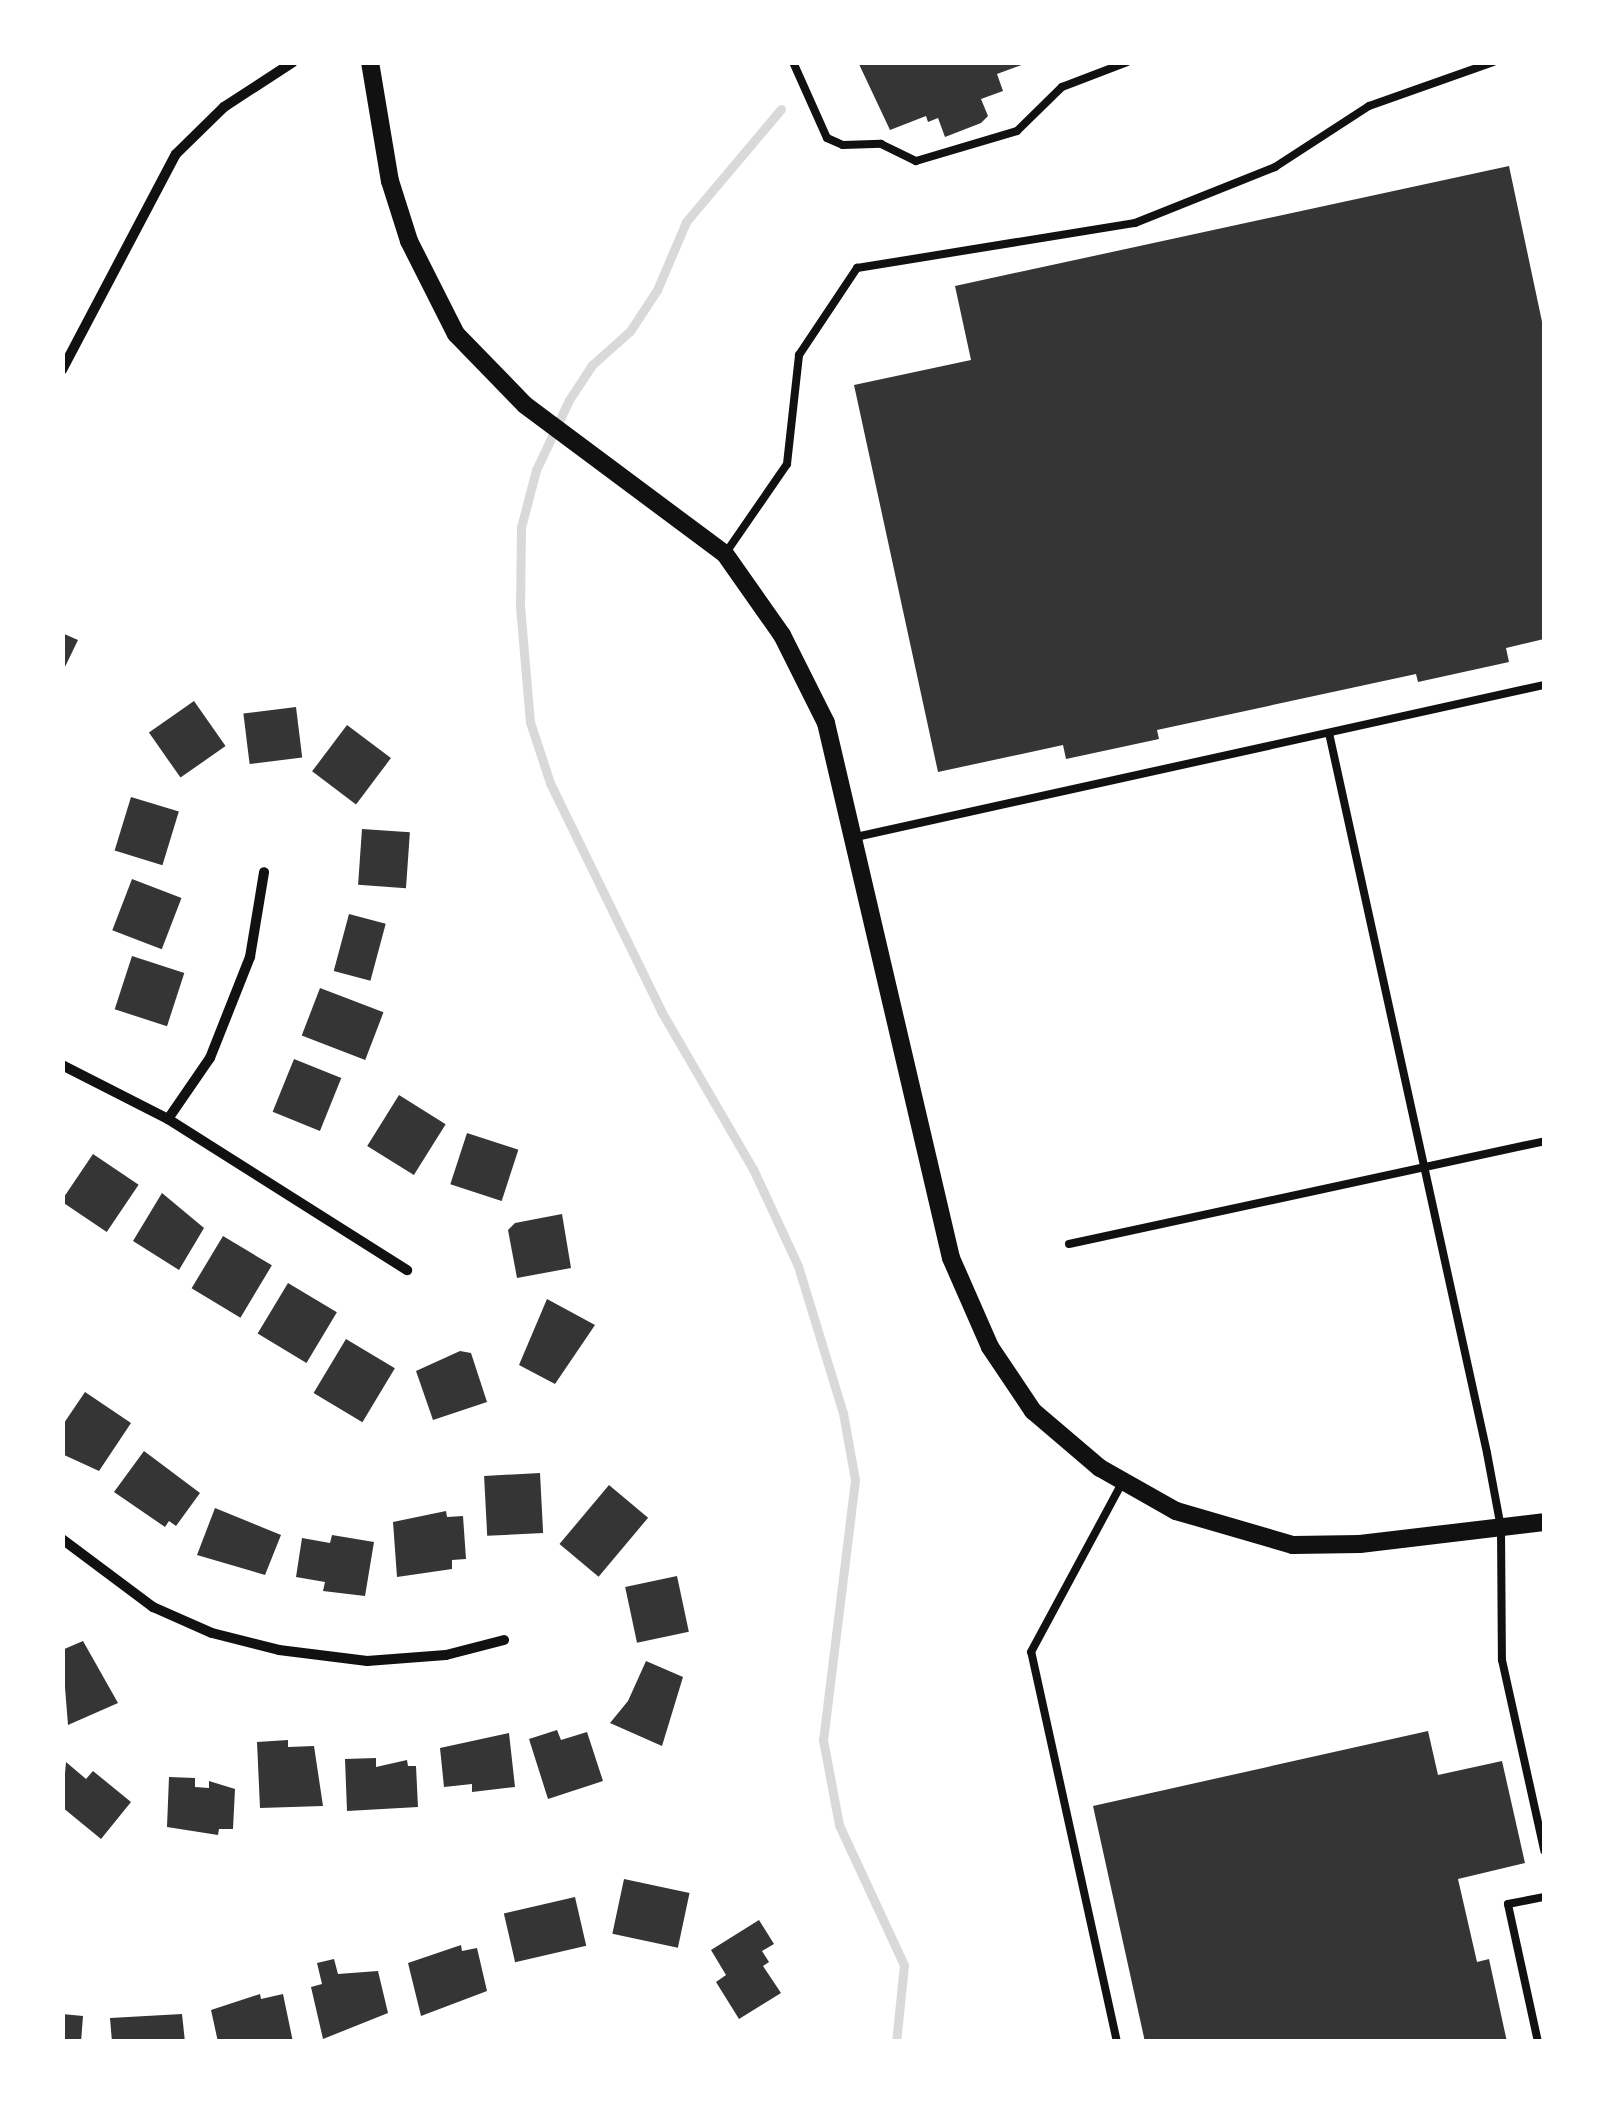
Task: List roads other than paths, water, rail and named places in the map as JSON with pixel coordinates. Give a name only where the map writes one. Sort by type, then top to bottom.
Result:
[{"type":"street","points":[[62,370],[176,154],[224,107],[293,62]]},
{"type":"street","points":[[370,62],[390,181],[410,241],[456,334],[525,405],[726,554],[782,636],[826,723],[856,836],[952,1258],[990,1347],[1033,1411],[1122,1481],[1176,1511],[1294,1546],[1544,1522]]},
{"type":"street","points":[[168,1120],[210,1058],[250,957],[264,872]]},
{"type":"street","points":[[62,1064],[168,1120],[407,1270]]},
{"type":"street","points":[[62,1539],[154,1608],[212,1633],[279,1650],[367,1661],[446,1655],[504,1640]]},
{"type":"lane","points":[[793,62],[827,138],[842,145],[880,144],[916,161],[1017,131],[1062,86],[1128,62]]},
{"type":"lane","points":[[726,554],[787,464],[798,355],[857,268],[1135,223],[1275,167],[1370,106],[1493,62]]},
{"type":"lane","points":[[856,836],[1544,685]]},
{"type":"lane","points":[[1329,733],[1501,1528],[1502,1660],[1544,1850]]},
{"type":"lane","points":[[1069,1244],[1544,1141]]},
{"type":"lane","points":[[1117,2042],[1031,1652],[1122,1481]]},
{"type":"lane","points":[[1538,2042],[1508,1904],[1544,1896]]},
{"type":"waterway","points":[[781,109],[686,222],[657,290],[630,331],[592,365],[569,400],[536,470],[521,527],[520,606],[530,722],[550,783],[661,1011],[753,1169],[798,1266],[843,1413],[855,1480],[823,1740],[839,1825],[904,1965],[896,2042]]}]
